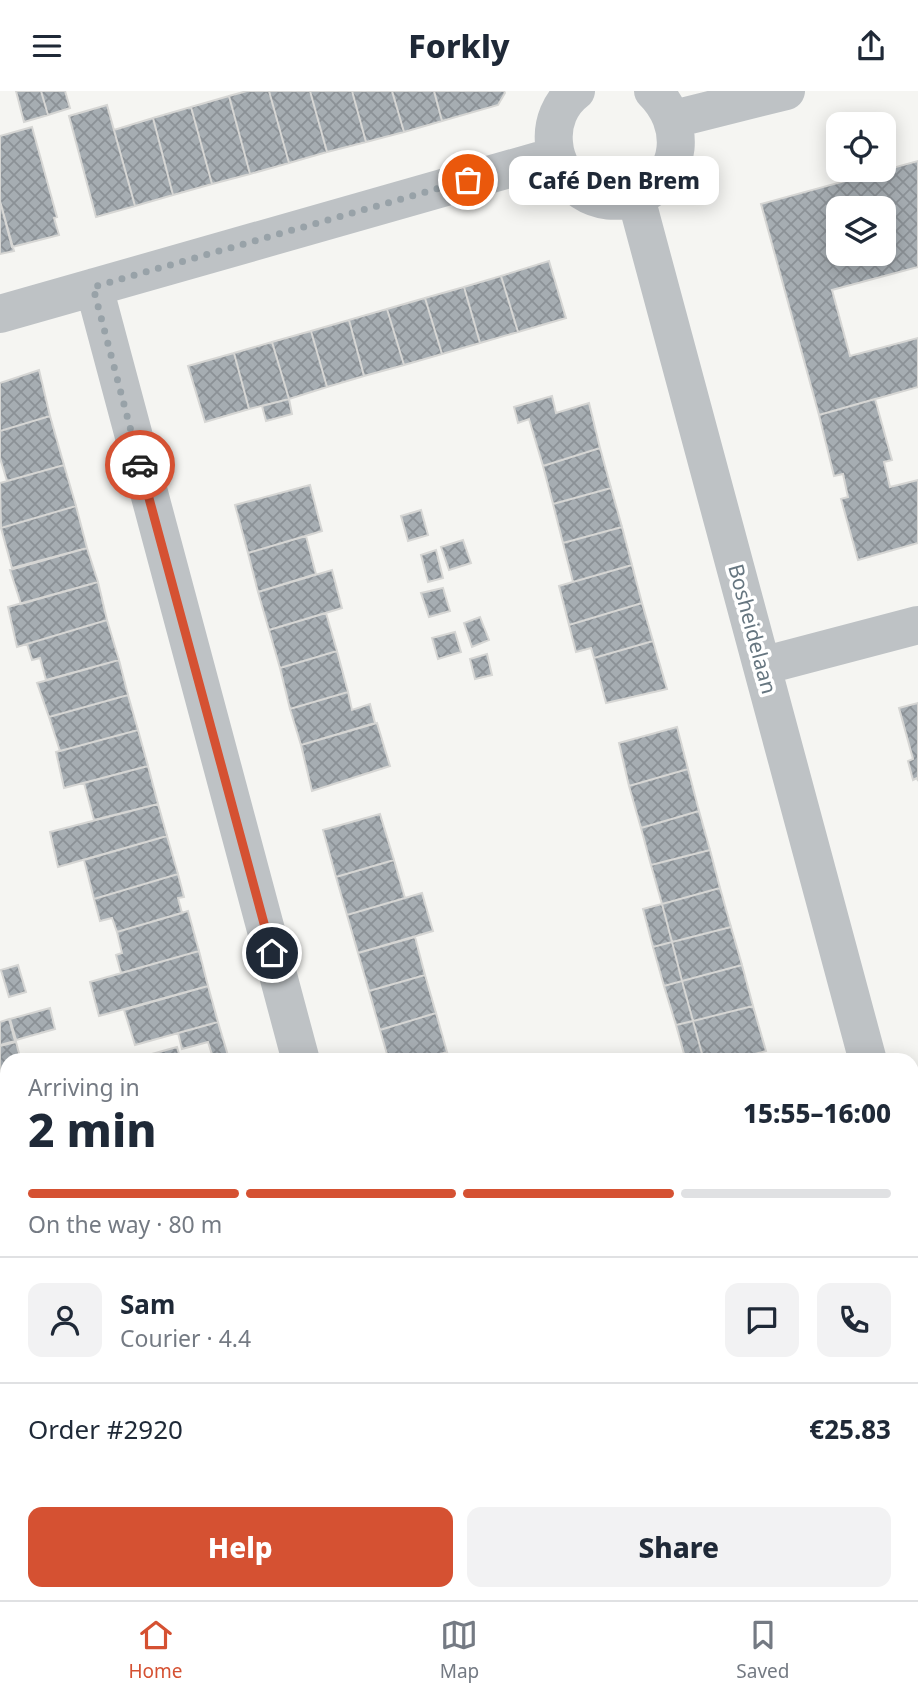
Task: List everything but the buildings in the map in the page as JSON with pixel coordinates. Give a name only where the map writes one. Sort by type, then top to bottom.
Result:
[{"type":"street","points":[[576,91],[559,111],[553,133],[555,156],[564,174],[577,189],[596,198],[616,201],[636,198],[648,191],[667,171],[675,155],[677,137],[664,105],[786,91]]},
{"type":"street","points":[[0,314],[555,156]]},
{"type":"street","name":"Bosheidelaan","points":[[636,198],[866,1053]]},
{"type":"street","points":[[93,287],[299,1053]]},
{"type":"street","points":[[762,666],[918,625]]},
{"type":"way so far","points":[[140,465],[93,287],[468,180]]},
{"type":"place","name":"Café Den Brem","points":[[468,180]]},
{"type":"route","points":[[140,465],[272,953]]}]
